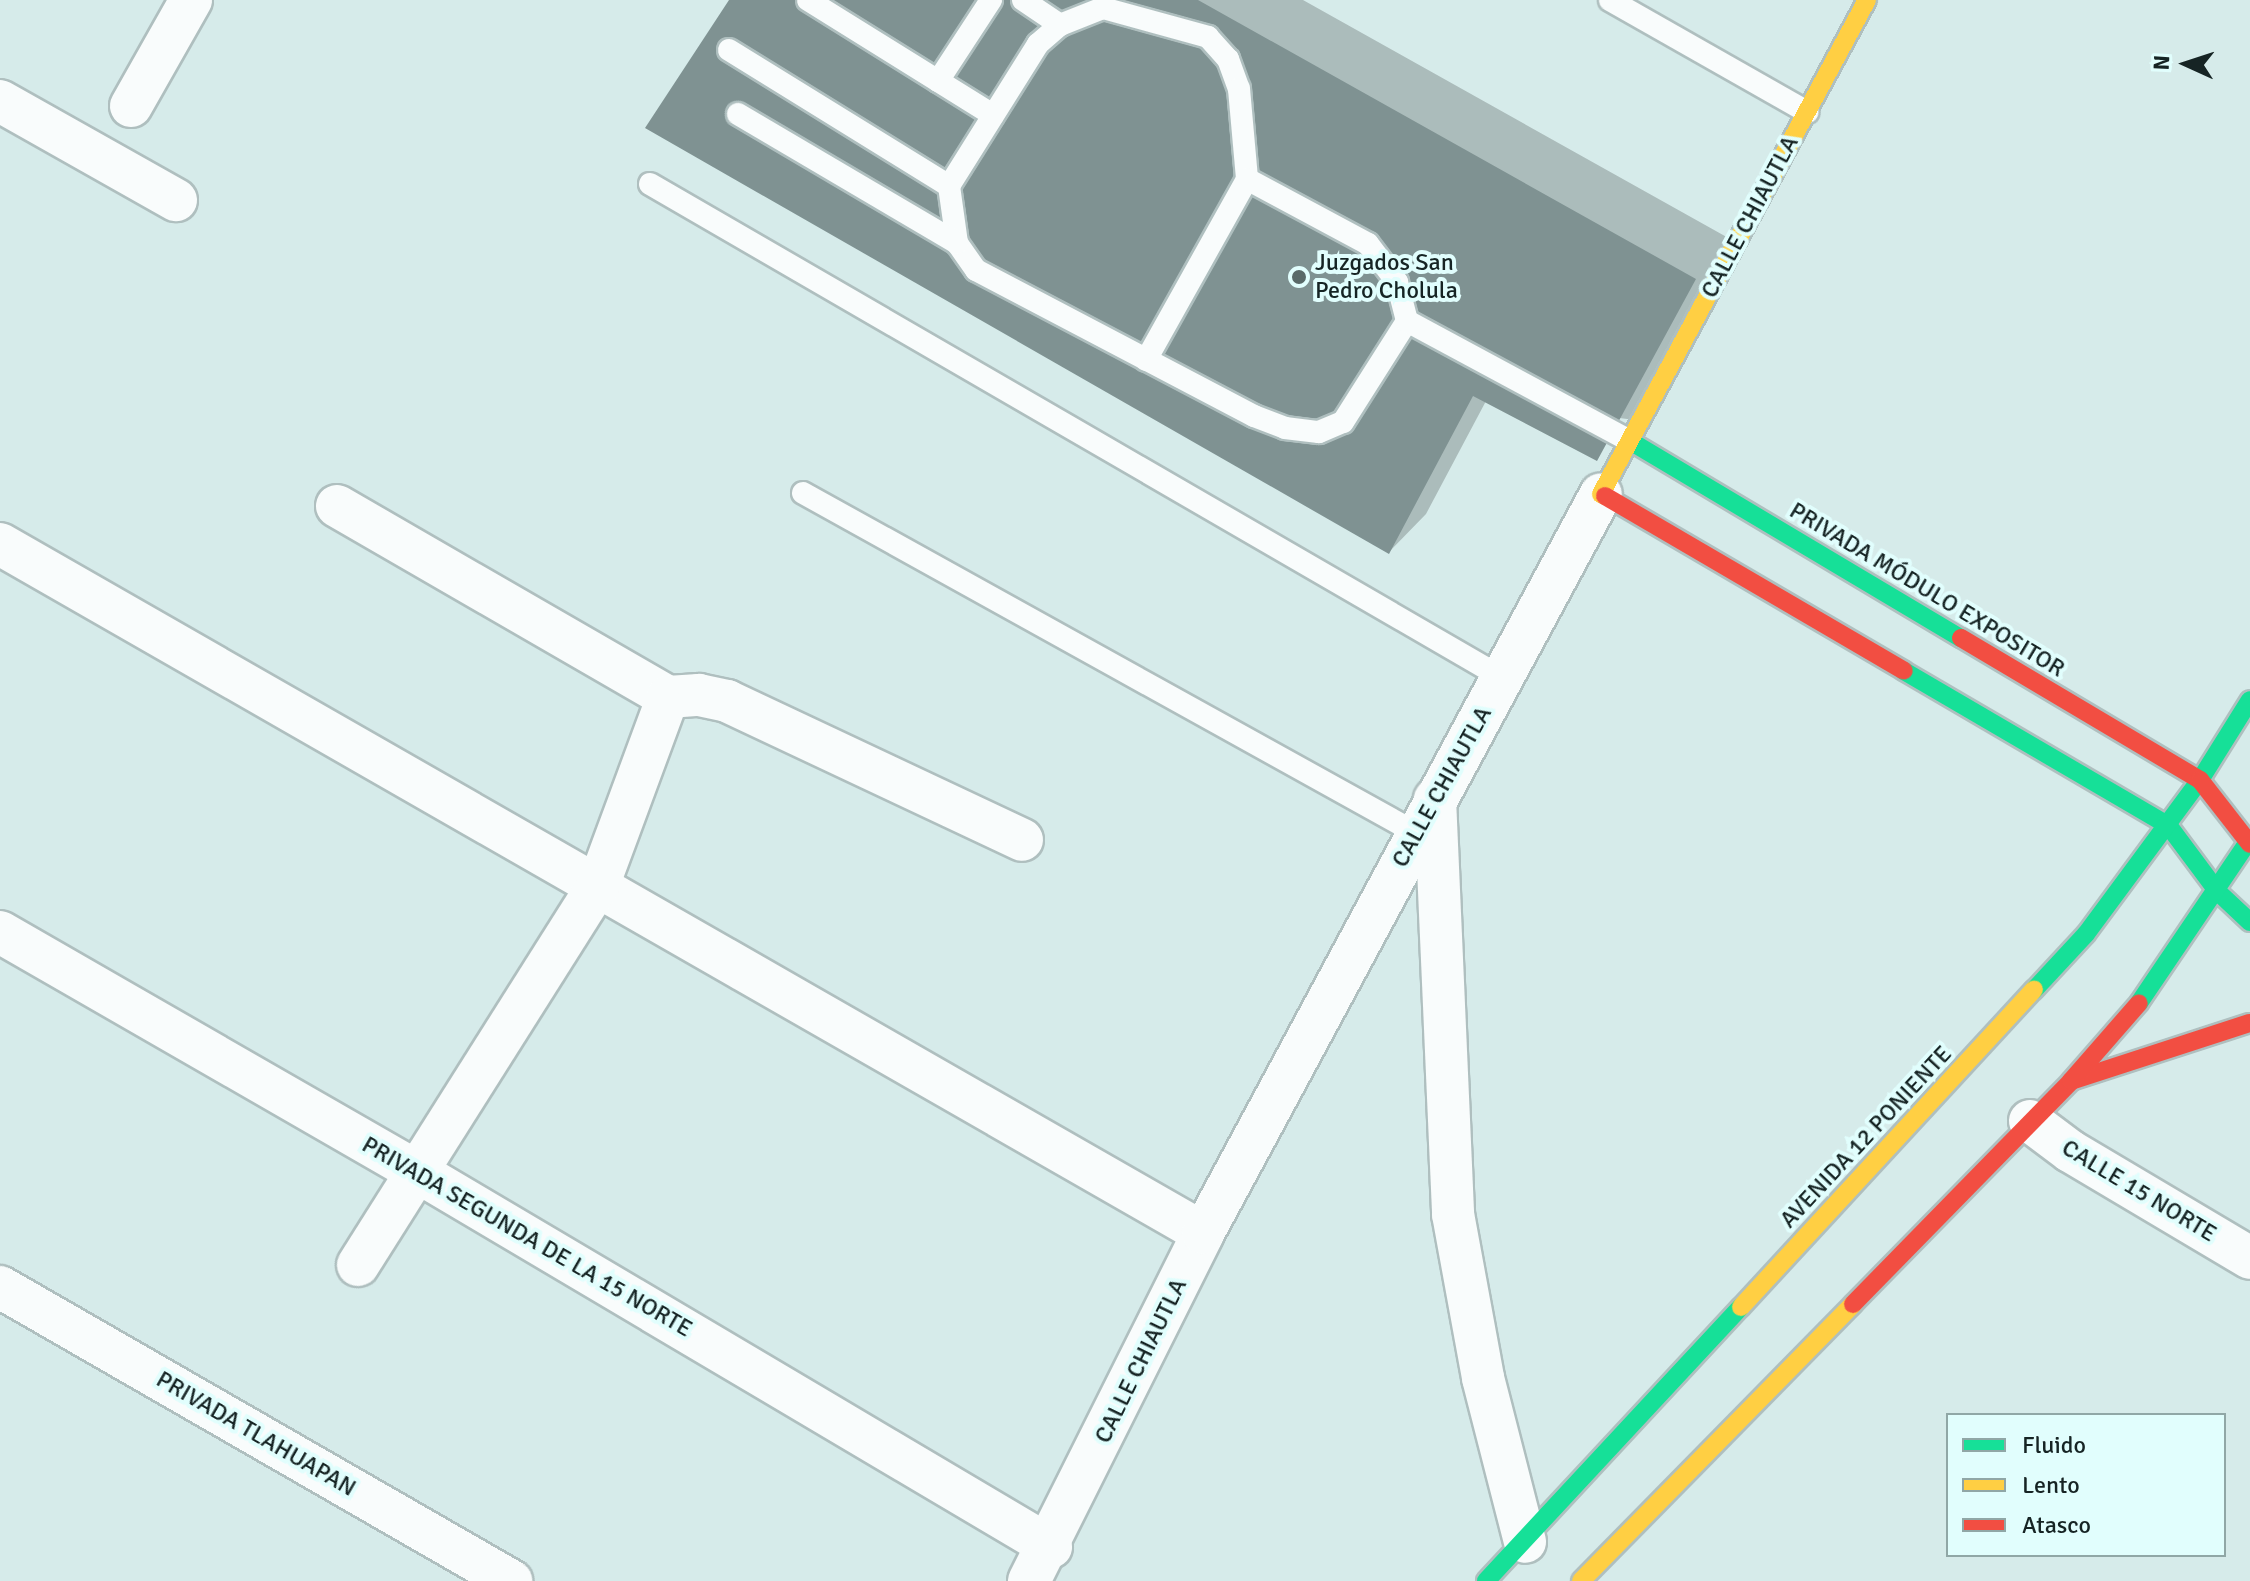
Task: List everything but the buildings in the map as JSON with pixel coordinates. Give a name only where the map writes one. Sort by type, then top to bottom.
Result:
[{"type":"main road","name":"CALLE CHIAUTLA","points":[[1601,494],[1867,0]]},
{"type":"main road","name":"PRIVADA MÓDULO EXPOSITOR","points":[[1630,441],[2200,780]]},
{"type":"main road","points":[[1601,494],[2168,825],[2218,892],[2250,922]]},
{"type":"main road","name":"AVENIDA 12 PONIENTE","points":[[1486,1581],[2086,934],[2200,780],[2250,700]]},
{"type":"main road","points":[[1581,1581],[2071,1081],[2161,977],[2249,842],[2200,780]]},
{"type":"main road","points":[[2071,1081],[2250,1023]]},
{"type":"street","points":[[131,106],[191,0]]},
{"type":"street","points":[[0,101],[176,200]]},
{"type":"street","name":"CALLE CHIAUTLA","points":[[1040,1564],[1203,1233],[1425,815],[1503,678],[1601,494]]},
{"type":"street","points":[[337,506],[668,697],[699,695],[727,701],[1022,840]]},
{"type":"street","points":[[0,544],[1203,1233]]},
{"type":"street","points":[[358,1265],[598,886],[668,697]]},
{"type":"street","points":[[1425,815],[1453,1214],[1483,1378],[1525,1542]]},
{"type":"street","name":"PRIVADA SEGUNDA DE LA 15 NORTE","points":[[0,932],[416,1171],[1040,1564]]},
{"type":"street","name":"CALLE 15 NORTE","points":[[2030,1121],[2070,1151],[2250,1258]]},
{"type":"street","name":"PRIVADA TLAHUAPAN","points":[[0,1287],[511,1581]]},
{"type":"lane","points":[[808,0],[993,115]]},
{"type":"lane","points":[[938,81],[991,0]]},
{"type":"lane","points":[[1023,0],[1060,25]]},
{"type":"lane","points":[[1610,0],[1807,112]]},
{"type":"lane","points":[[957,243],[949,186],[1038,44],[1060,25],[1103,8],[1208,37],[1228,59],[1239,89],[1247,179],[1146,360]]},
{"type":"lane","points":[[729,50],[949,186]]},
{"type":"lane","points":[[738,114],[957,243],[976,270],[1254,416],[1285,428],[1319,432],[1343,422],[1407,321],[1397,282],[1368,244],[1247,179]]},
{"type":"lane","points":[[650,184],[1503,678]]},
{"type":"lane","points":[[1407,321],[1630,441]]},
{"type":"lane","points":[[803,493],[1425,815]]},
{"type":"traffic: fast","points":[[1630,441],[1961,638]]},
{"type":"traffic: fast","points":[[1904,671],[2168,825],[2218,892],[2250,922]]},
{"type":"traffic: fast","points":[[2034,990],[2086,934],[2200,780],[2250,700]]},
{"type":"traffic: fast","points":[[2139,1003],[2250,839]]},
{"type":"traffic: fast","points":[[1486,1581],[1741,1307]]},
{"type":"traffic: slow","points":[[1605,496],[1601,494],[1867,0]]},
{"type":"traffic: slow","points":[[1741,1307],[2034,990]]},
{"type":"traffic: slow","points":[[1581,1581],[1853,1304]]},
{"type":"traffic: jam","points":[[1605,496],[1904,671]]},
{"type":"traffic: jam","points":[[1961,638],[2200,780],[2250,844]]},
{"type":"traffic: jam","points":[[1853,1304],[2071,1081],[2139,1003]]},
{"type":"traffic: jam","points":[[2071,1081],[2250,1023]]},
{"type":"place","name":"Juzgados San Pedro Cholula","points":[[1299,277]]}]
